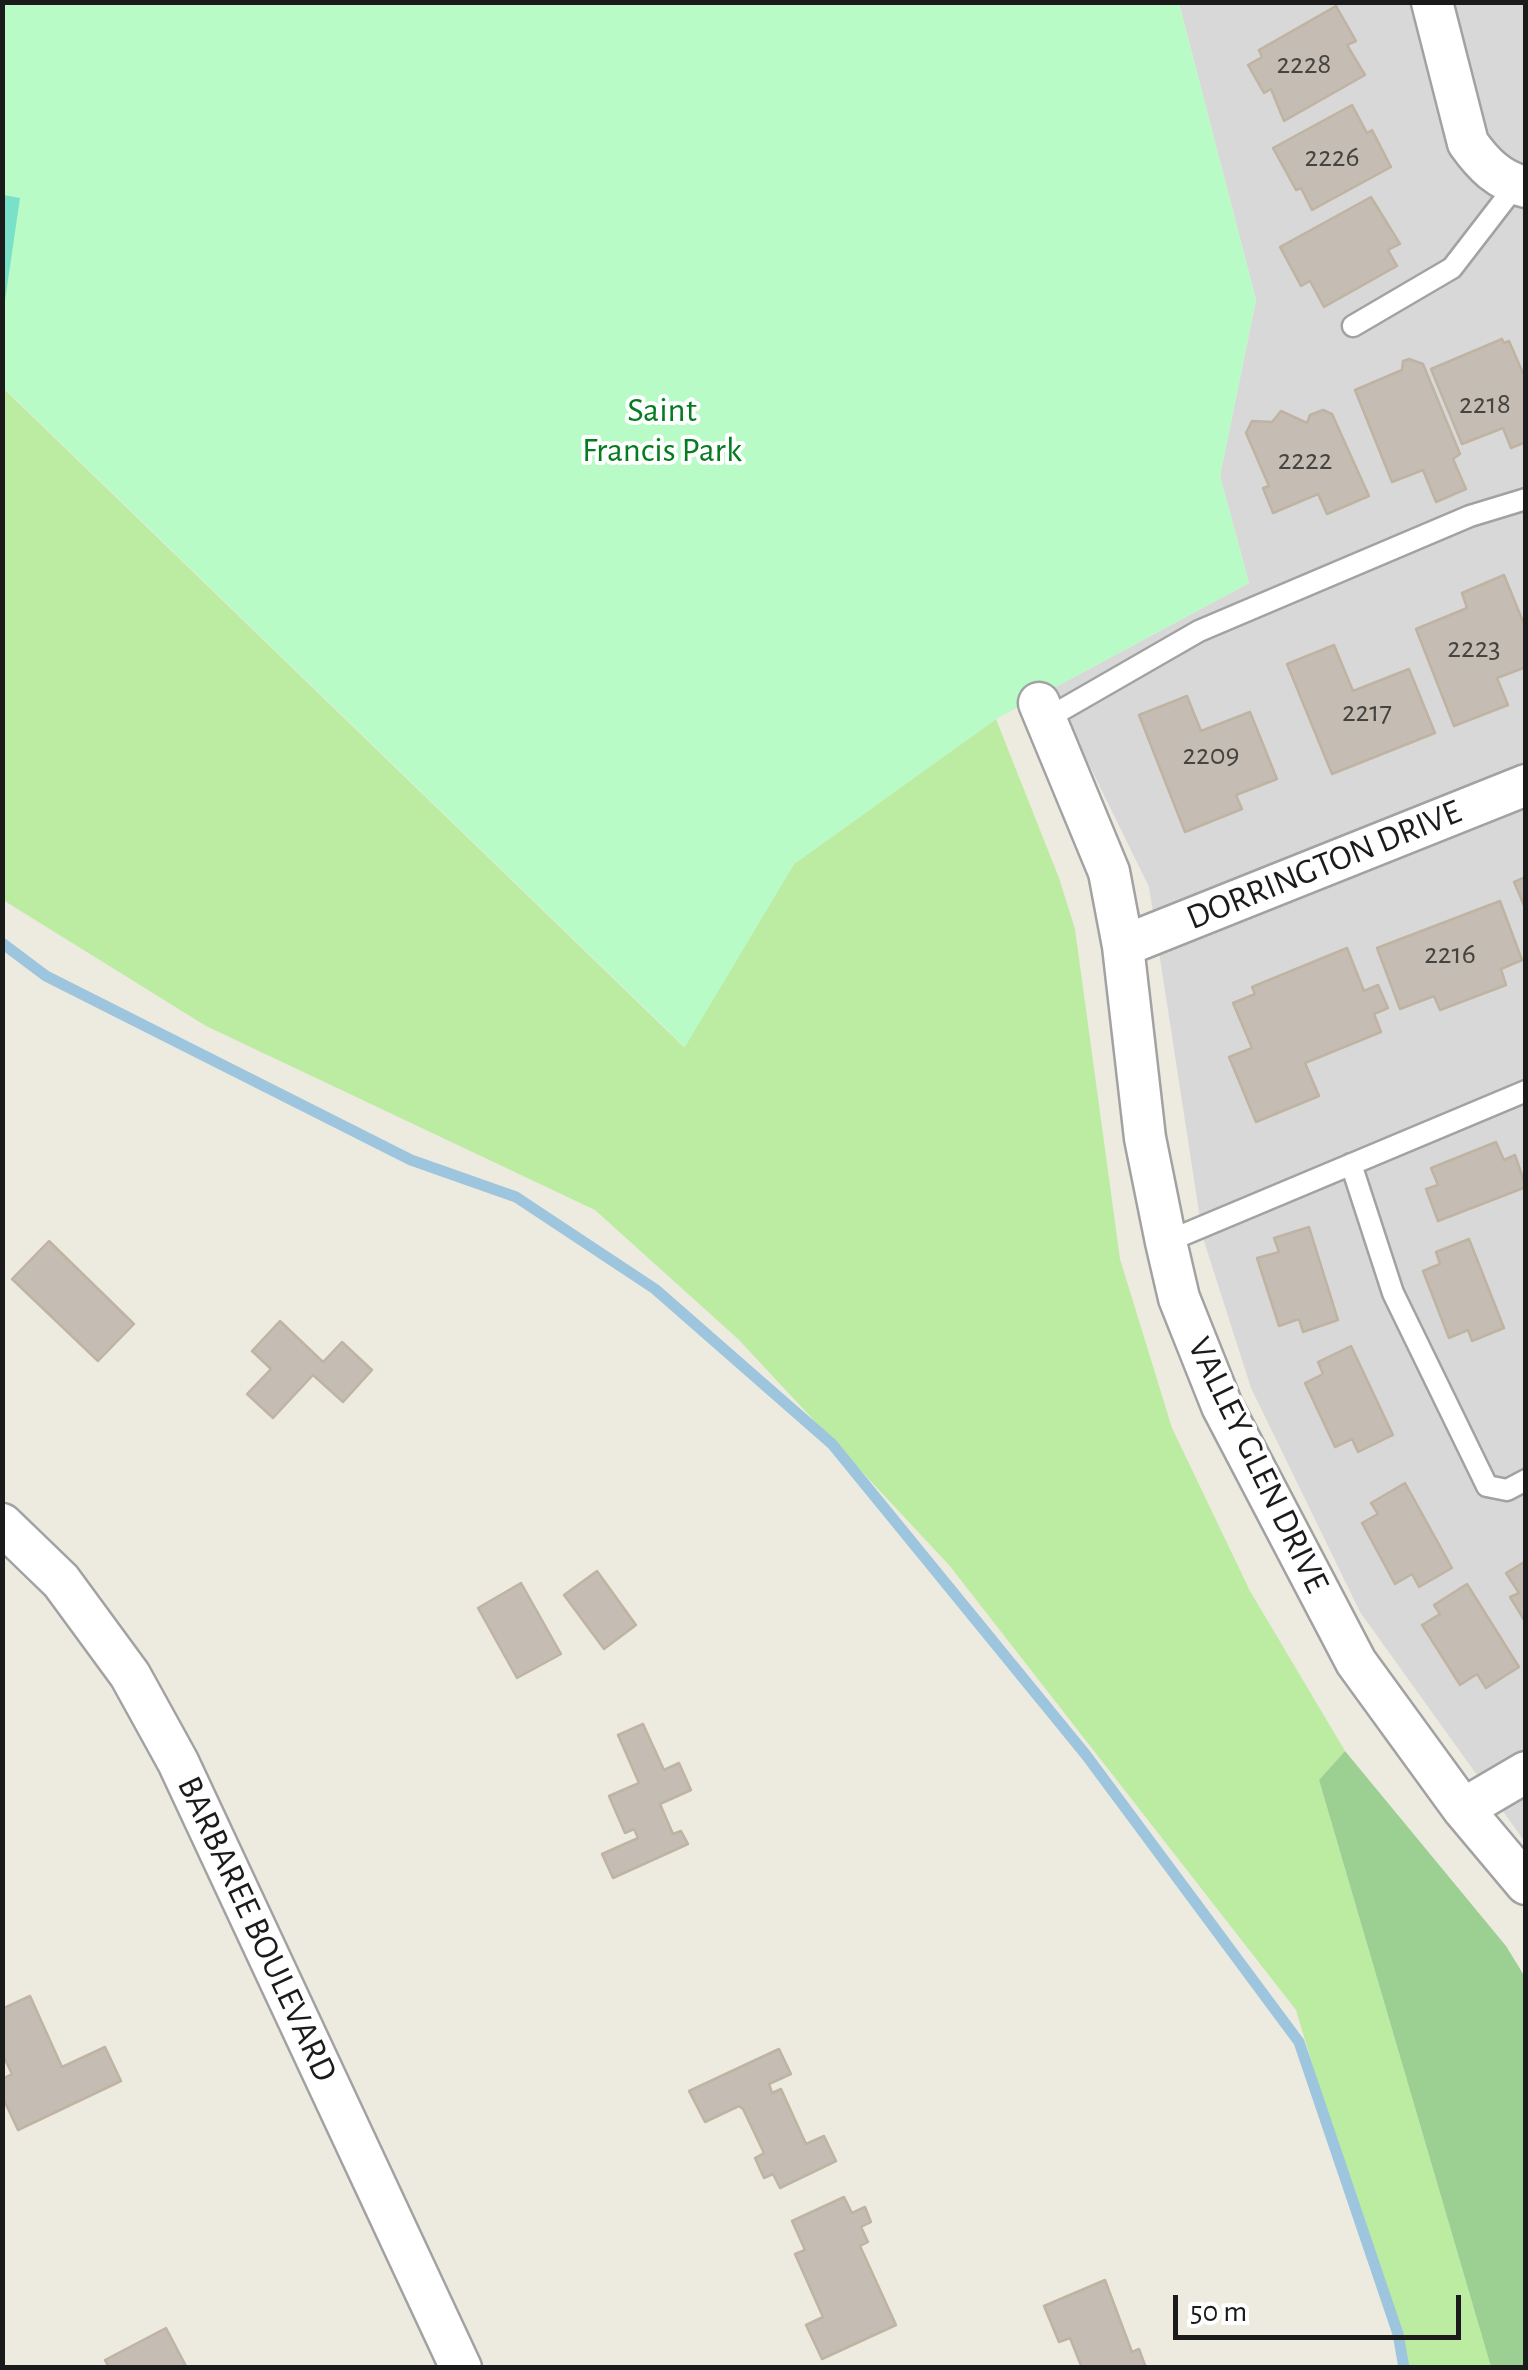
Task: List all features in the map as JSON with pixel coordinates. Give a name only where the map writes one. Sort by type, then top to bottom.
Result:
[{"type":"street","points":[[1432,2],[1468,143],[1496,175],[1521,186]]},
{"type":"street","name":"VALLEY GLEN DRIVE","points":[[1042,711],[1109,872],[1123,946],[1146,1138],[1179,1298],[1231,1423],[1356,1662],[1464,1809],[1526,1884]]},
{"type":"street","name":"DORRINGTON DRIVE","points":[[1123,946],[1526,785]]},
{"type":"street","name":"BARBAREE BOULEVARD","points":[[2,1524],[61,1581],[130,1675],[178,1762],[460,2368]]},
{"type":"street","points":[[1464,1809],[1526,1772]]},
{"type":"lane","points":[[1353,326],[1452,268],[1521,186]]},
{"type":"lane","points":[[1042,711],[1200,630],[1470,516],[1526,499]]},
{"type":"lane","points":[[1166,1242],[1526,1090]]},
{"type":"lane","points":[[1351,1164],[1394,1293],[1487,1486],[1507,1490],[1526,1480]]},
{"type":"shaded area","points":[[1179,3],[1525,3],[1525,1842],[1360,1612],[1251,1388],[1203,1238],[1149,887],[1052,689],[1249,583],[1220,476],[1256,300]]},
{"type":"green space","name":"Saint Francis Park","points":[[2,3],[1179,3],[1256,300],[1220,476],[1249,583],[996,719],[794,864],[685,1047],[3,387]]},
{"type":"green space","points":[[3,195],[20,198],[2,314]]},
{"type":"green space","points":[[2,387],[684,1047],[794,864],[996,719],[1075,929],[1120,1259],[1172,1428],[1250,1591],[1345,1751],[1319,1780],[1491,2367],[1403,2367],[1296,2010],[949,1565],[738,1339],[595,1210],[206,1026],[3,900]]},
{"type":"green space","points":[[1345,1751],[1506,1946],[1525,1977],[1525,2367],[1491,2367],[1319,1780]]},
{"type":"building","points":[[1336,6],[1356,41],[1347,45],[1365,75],[1284,121],[1271,89],[1264,93],[1248,65],[1262,57],[1259,50]]},
{"type":"building","points":[[1352,105],[1367,133],[1372,130],[1391,167],[1312,210],[1273,148]]},
{"type":"building","points":[[1371,197],[1400,244],[1388,250],[1397,266],[1324,307],[1310,281],[1301,286],[1280,247]]},
{"type":"building","points":[[1502,339],[1504,343],[1509,341],[1526,380],[1526,442],[1511,448],[1503,428],[1462,444],[1431,369]]},
{"type":"building","points":[[1403,361],[1423,364],[1460,454],[1453,459],[1466,489],[1436,502],[1423,470],[1392,482],[1355,390],[1402,370]]},
{"type":"building","points":[[1323,410],[1332,414],[1369,496],[1327,514],[1318,494],[1273,513],[1263,488],[1269,486],[1246,433],[1252,421],[1272,422],[1281,411],[1307,423],[1310,415]]},
{"type":"building","points":[[1504,575],[1526,629],[1526,667],[1497,678],[1508,705],[1454,726],[1416,629],[1467,608],[1462,593]]},
{"type":"building","points":[[1334,645],[1353,691],[1409,669],[1435,733],[1332,774],[1287,664]]},
{"type":"building","points":[[1187,696],[1201,731],[1250,712],[1277,779],[1236,795],[1242,809],[1185,832],[1139,715]]},
{"type":"building","points":[[1526,877],[1526,910],[1514,882]]},
{"type":"building","points":[[1500,901],[1522,960],[1501,969],[1506,985],[1440,1010],[1434,996],[1400,1009],[1377,948]]},
{"type":"building","points":[[1347,948],[1364,991],[1378,985],[1388,1008],[1374,1014],[1381,1032],[1305,1063],[1319,1096],[1256,1122],[1229,1057],[1252,1048],[1233,1003],[1255,994],[1252,987]]},
{"type":"building","points":[[1496,1142],[1504,1160],[1515,1155],[1526,1187],[1438,1221],[1426,1189],[1438,1185],[1431,1168]]},
{"type":"building","points":[[1309,1227],[1338,1320],[1303,1332],[1299,1319],[1279,1326],[1257,1258],[1279,1252],[1274,1238]]},
{"type":"building","points":[[1469,1239],[1504,1328],[1472,1341],[1468,1330],[1449,1338],[1423,1271],[1440,1264],[1436,1252]]},
{"type":"building","points":[[49,1241],[134,1324],[98,1361],[12,1279]]},
{"type":"building","points":[[280,1321],[323,1362],[342,1342],[372,1370],[343,1402],[313,1375],[273,1418],[247,1394],[271,1369],[252,1351]]},
{"type":"building","points":[[1351,1346],[1393,1435],[1358,1452],[1352,1439],[1335,1447],[1305,1383],[1323,1374],[1318,1362]]},
{"type":"building","points":[[1405,1483],[1452,1568],[1419,1587],[1412,1574],[1395,1584],[1362,1523],[1378,1514],[1371,1503]]},
{"type":"building","points":[[1526,1561],[1526,1623],[1510,1597],[1519,1593],[1506,1573]]},
{"type":"building","points":[[597,1571],[636,1625],[604,1649],[564,1595]]},
{"type":"building","points":[[521,1583],[561,1654],[517,1678],[478,1608]]},
{"type":"building","points":[[1467,1584],[1519,1667],[1486,1688],[1477,1674],[1460,1685],[1422,1625],[1440,1614],[1434,1605]]},
{"type":"building","points":[[643,1724],[664,1770],[679,1763],[691,1790],[660,1804],[673,1834],[681,1831],[688,1844],[613,1878],[602,1854],[638,1838],[634,1829],[625,1833],[609,1796],[639,1783],[618,1735]]},
{"type":"building","points":[[30,1996],[62,2067],[105,2047],[121,2081],[18,2130],[2,2096],[2,2079],[12,2074],[2,2053],[2,2009]]},
{"type":"building","points":[[779,2049],[791,2074],[769,2084],[772,2093],[781,2089],[806,2144],[824,2136],[836,2161],[780,2188],[773,2174],[764,2178],[755,2158],[764,2153],[743,2109],[739,2106],[705,2122],[689,2091]]},
{"type":"building","points":[[844,2197],[852,2213],[865,2207],[871,2222],[861,2227],[868,2242],[860,2246],[896,2325],[822,2359],[806,2325],[823,2317],[795,2254],[805,2250],[792,2221]]},
{"type":"building","points":[[1105,2280],[1132,2352],[1139,2349],[1146,2368],[1082,2368],[1070,2338],[1059,2342],[1044,2306]]},
{"type":"building","points":[[166,2328],[187,2368],[109,2368],[105,2360]]},
{"type":"waterway","points":[[2,943],[46,976],[411,1160],[516,1197],[655,1289],[832,1444],[1086,1755],[1299,2042],[1398,2334],[1404,2368]]}]
